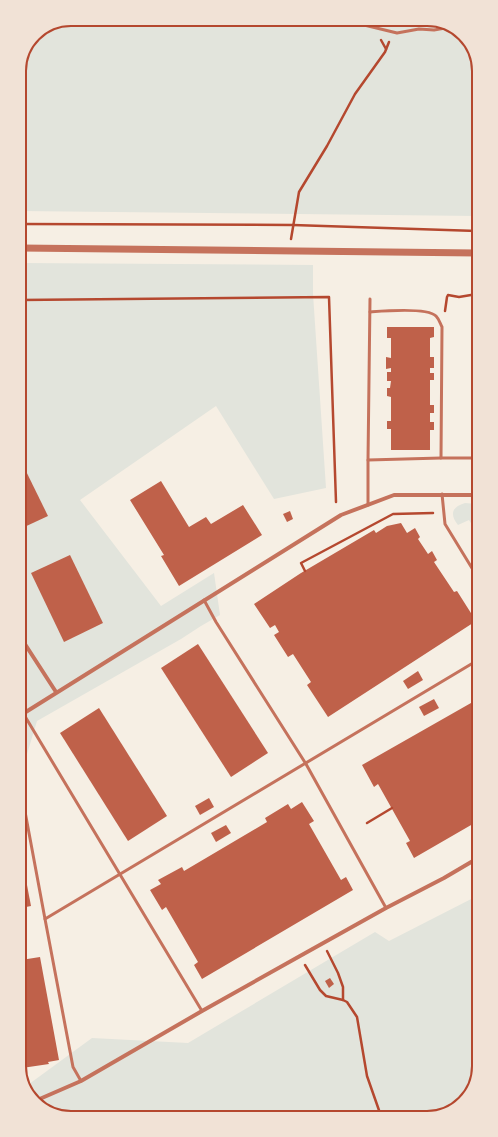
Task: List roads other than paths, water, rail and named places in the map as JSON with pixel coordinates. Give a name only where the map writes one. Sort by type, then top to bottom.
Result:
[{"type":"street","points":[[26,248],[472,253]]},
{"type":"street","points":[[26,711],[341,515],[394,495],[472,495]]},
{"type":"street","points":[[26,646],[56,692]]},
{"type":"street","points":[[40,1099],[81,1081],[323,943],[472,862]]},
{"type":"lane","points":[[368,26],[397,33],[419,29],[434,30],[443,28]]},
{"type":"lane","points":[[368,505],[370,299]]},
{"type":"lane","points":[[370,312],[430,312],[436,316],[442,327],[441,458]]},
{"type":"lane","points":[[368,460],[472,458]]},
{"type":"lane","points":[[442,494],[444,524],[472,568]]},
{"type":"lane","points":[[204,600],[216,622],[306,764],[386,908]]},
{"type":"lane","points":[[45,919],[472,664]]},
{"type":"lane","points":[[26,720],[121,874],[202,1011]]},
{"type":"lane","points":[[26,817],[73,1067],[81,1081]]}]
